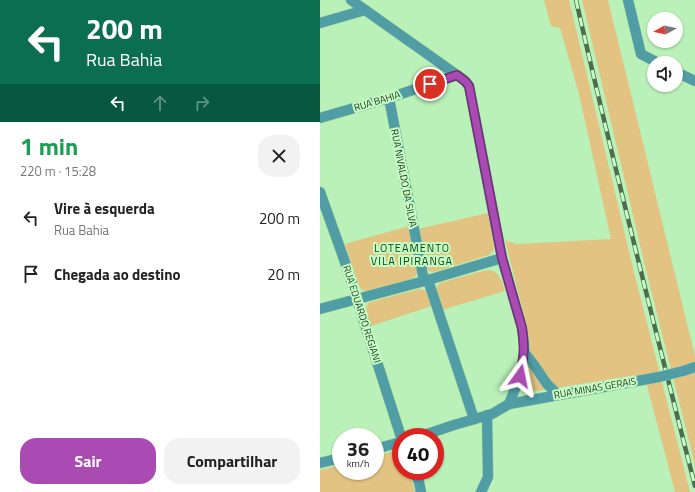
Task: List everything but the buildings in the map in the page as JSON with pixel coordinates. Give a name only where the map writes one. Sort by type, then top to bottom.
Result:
[{"type":"street","points":[[351,0],[457,75],[466,82],[469,89],[502,258],[524,340],[524,352],[520,376],[509,404]]},
{"type":"street","points":[[628,0],[641,54],[647,57]]},
{"type":"street","points":[[320,23],[365,10]]},
{"type":"street","name":"RUA BAHIA","points":[[320,118],[389,98],[457,75]]},
{"type":"street","points":[[683,76],[692,80],[695,89]]},
{"type":"street","name":"RUA NIVALDO DA SILVA","points":[[389,98],[426,281],[474,419]]},
{"type":"street","name":"RUA EDUARDO REGIANI","points":[[320,192],[346,265],[398,428]]},
{"type":"street","points":[[320,309],[426,281],[502,258]]},
{"type":"street","points":[[524,352],[547,384],[558,395]]},
{"type":"street","name":"RUA MINAS GERAIS","points":[[443,428],[492,414],[509,404],[659,377],[695,367]]},
{"type":"street","points":[[481,492],[488,477],[486,415]]},
{"type":"street","points":[[320,463],[332,460]]},
{"type":"street","points":[[418,480],[422,492]]},
{"type":"shaded area","points":[[544,0],[569,0],[634,272],[690,492],[675,492],[644,374],[530,392],[526,390],[525,387],[530,352],[529,340],[505,240],[517,244],[611,239],[579,94],[560,28],[551,26]]},
{"type":"shaded area","points":[[582,0],[608,0],[695,356],[695,465],[646,270]]},
{"type":"shaded area","points":[[488,213],[494,247],[493,251],[489,255],[434,272],[428,270],[426,267],[418,229]]},
{"type":"shaded area","points":[[409,226],[418,272],[416,275],[411,279],[367,291],[362,290],[359,286],[345,244]]},
{"type":"shaded area","points":[[486,270],[491,270],[499,276],[505,291],[442,310],[436,289],[440,283]]},
{"type":"shaded area","points":[[419,289],[426,291],[432,306],[371,326],[366,310],[370,302]]},
{"type":"shaded area","points":[[392,452],[392,480],[411,480],[415,492],[320,492],[320,470],[332,467],[332,480],[384,480],[384,454]]},
{"type":"railway","points":[[576,0],[619,183],[695,486]]},
{"type":"district","name":"LOTEAMENTO VILA IPIRANGA","points":[[412,254]]},
{"type":"route","points":[[430,84],[457,75],[469,86],[502,258],[522,328],[524,356],[520,376]]}]
